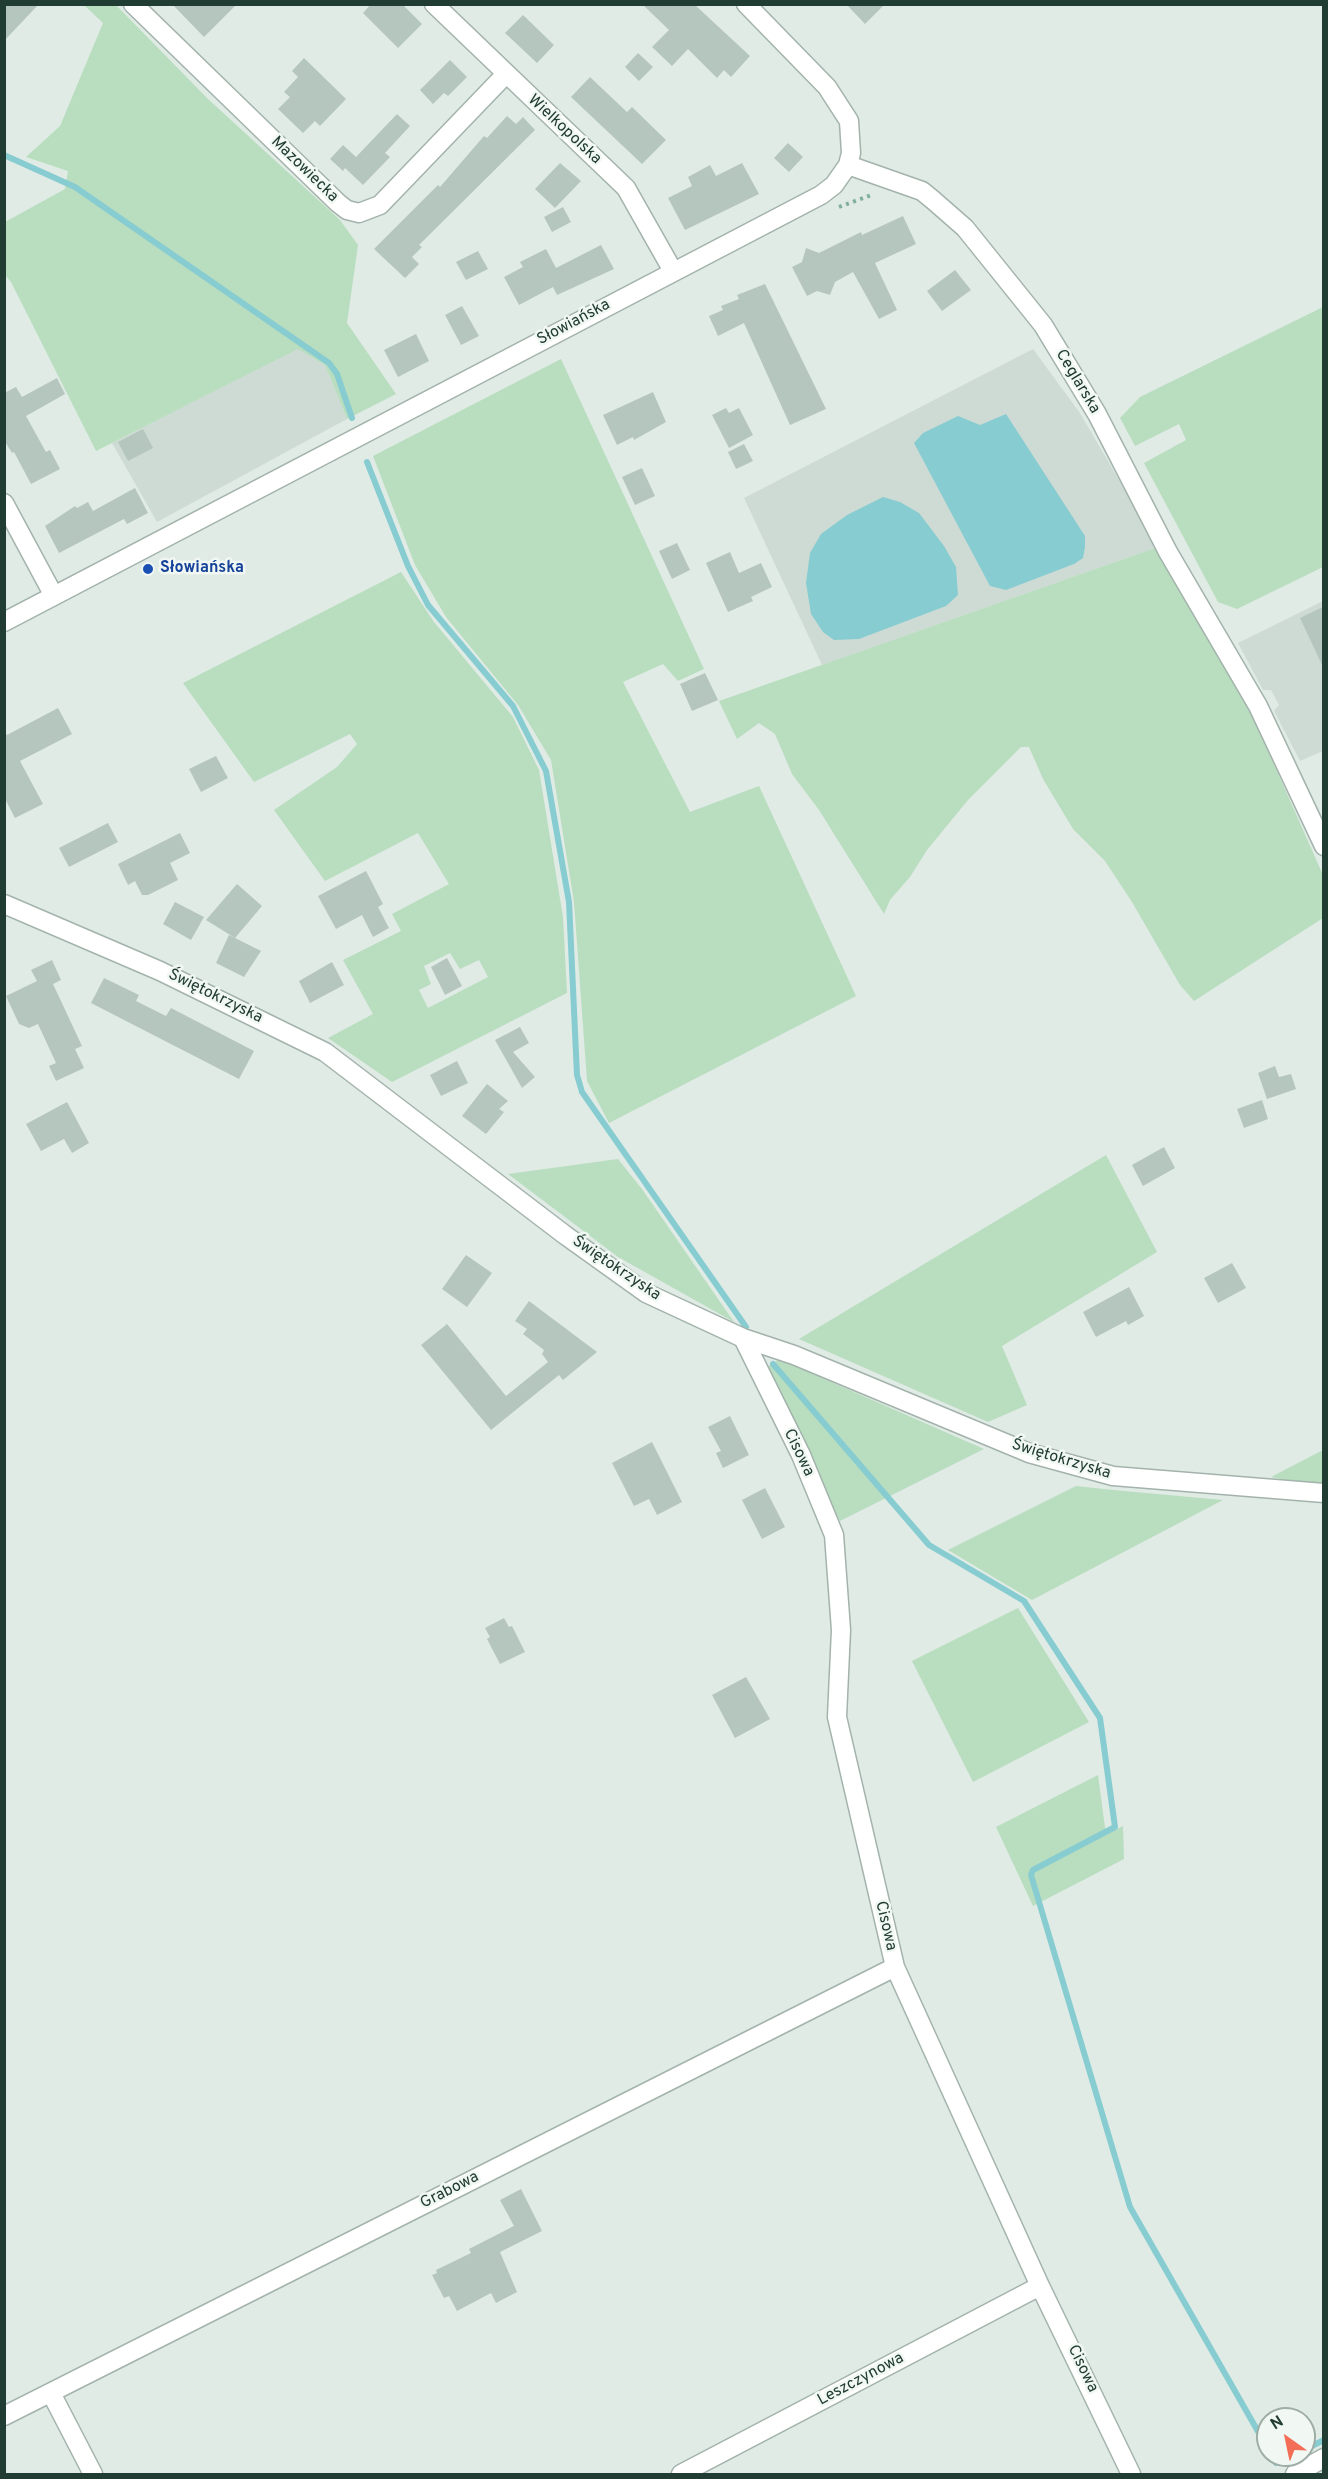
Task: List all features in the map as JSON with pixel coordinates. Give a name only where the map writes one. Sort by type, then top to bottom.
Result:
[{"type":"street","name":"Mazowiecka","points":[[133,4],[338,203],[347,210],[359,213],[380,205],[505,75]]},
{"type":"street","name":"Wielkopolska","points":[[434,4],[505,75],[626,188],[673,271]]},
{"type":"street","points":[[746,4],[840,104],[851,131],[848,165]]},
{"type":"street","name":"Słowiańska","points":[[4,622],[821,195],[834,186],[848,165]]},
{"type":"street","name":"Ceglarska","points":[[848,165],[922,191],[965,228],[1043,325],[1097,414],[1168,552],[1258,706],[1323,846]]},
{"type":"street","points":[[4,503],[54,596]]},
{"type":"street","name":"Świętokrzyska","points":[[4,904],[160,970],[325,1052],[565,1235],[646,1293],[746,1343],[794,1354],[1029,1453],[1113,1476],[1323,1493]]},
{"type":"street","name":"Cisowa","points":[[746,1343],[801,1455],[834,1535],[841,1630],[837,1717],[895,1967],[1040,2286],[1131,2475]]},
{"type":"street","name":"Grabowa","points":[[4,2416],[895,1967]]},
{"type":"street","name":"Leszczynowa","points":[[681,2475],[1040,2286]]},
{"type":"street","points":[[51,2393],[93,2475]]},
{"type":"street","points":[[1295,2475],[1323,2458]]},
{"type":"shaded area","points":[[298,348],[325,365],[347,419],[157,522],[112,443]]},
{"type":"shaded area","points":[[1033,349],[1080,413],[1158,547],[822,665],[744,498]]},
{"type":"shaded area","points":[[1323,601],[1323,751],[1300,761],[1274,711],[1279,705],[1271,690],[1263,690],[1238,643]]},
{"type":"green space","points":[[84,5],[116,5],[208,99],[340,220],[358,245],[347,323],[396,394],[347,419],[325,365],[298,349],[96,451],[11,282],[4,274],[5,222],[65,189],[68,171],[26,157],[60,126],[103,23]]},
{"type":"green space","points":[[1323,307],[1323,567],[1237,609],[1218,602],[1144,463],[1186,440],[1179,424],[1135,446],[1120,418],[1140,397]]},
{"type":"green space","points":[[561,359],[704,669],[678,681],[663,664],[623,682],[690,812],[759,786],[856,996],[609,1123],[587,1081],[574,902],[551,760],[518,705],[446,617],[415,565],[373,456]]},
{"type":"green space","points":[[1158,547],[1245,699],[1323,875],[1323,918],[1194,1001],[1180,985],[1132,902],[1105,861],[1073,829],[1043,779],[1029,747],[1021,747],[968,800],[890,900],[884,914],[819,810],[792,774],[775,734],[759,723],[737,739],[719,701]]},
{"type":"green space","points":[[401,572],[434,622],[513,717],[539,770],[563,917],[567,993],[392,1082],[328,1038],[373,1014],[343,960],[401,931],[392,914],[449,884],[418,833],[325,881],[274,810],[337,767],[357,744],[350,734],[254,782],[183,683]],"holes":[[[450,953],[460,969],[479,960],[488,977],[428,1008],[419,990],[431,984],[424,966]]]},
{"type":"green space","points":[[1106,1155],[1157,1252],[1002,1346],[1027,1405],[988,1422],[799,1339]]},
{"type":"green space","points":[[618,1159],[642,1189],[734,1322],[618,1257],[508,1174]]},
{"type":"green space","points":[[779,1359],[984,1449],[840,1521],[765,1376],[766,1368]]},
{"type":"green space","points":[[1323,1450],[1323,1488],[1271,1477]]},
{"type":"green space","points":[[1076,1486],[1223,1500],[1032,1600],[948,1550]]},
{"type":"green space","points":[[1018,1608],[1089,1722],[973,1782],[912,1661]]},
{"type":"green space","points":[[1098,1775],[1106,1835],[1123,1826],[1124,1859],[1033,1906],[996,1827]]},
{"type":"water","points":[[1006,414],[1085,536],[1085,547],[1083,558],[1074,564],[1006,590],[990,586],[914,443],[923,433],[958,416],[980,425]]},
{"type":"water","points":[[883,497],[900,502],[919,513],[944,546],[956,567],[958,595],[946,606],[859,639],[834,640],[823,632],[811,614],[806,583],[810,553],[821,534],[847,515]]},
{"type":"building","points":[[4,4],[39,4],[4,41]]},
{"type":"building","points":[[172,4],[237,4],[204,37]]},
{"type":"building","points":[[371,4],[402,4],[422,24],[398,48],[363,13]]},
{"type":"building","points":[[642,4],[694,4],[750,56],[731,77],[724,70],[717,78],[688,49],[672,66],[652,47],[669,30]]},
{"type":"building","points":[[846,4],[885,4],[865,24]]},
{"type":"building","points":[[523,15],[554,45],[537,63],[505,33]]},
{"type":"building","points":[[638,53],[653,67],[639,81],[625,67]]},
{"type":"building","points":[[304,58],[346,99],[320,126],[315,121],[303,133],[278,109],[290,97],[284,92],[298,77],[292,71]]},
{"type":"building","points":[[450,60],[467,77],[448,96],[444,93],[433,104],[420,90]]},
{"type":"building","points":[[590,77],[627,112],[632,107],[666,140],[642,164],[571,97]]},
{"type":"building","points":[[397,114],[410,126],[385,153],[390,157],[363,185],[345,168],[343,171],[330,159],[343,145],[356,157]]},
{"type":"building","points":[[507,116],[516,124],[523,117],[535,130],[419,245],[422,247],[412,257],[419,264],[405,278],[374,249],[438,185],[440,187],[484,136],[487,138]]},
{"type":"building","points":[[788,143],[803,157],[789,172],[774,158]]},
{"type":"building","points":[[560,163],[581,181],[555,208],[535,189]]},
{"type":"building","points":[[742,163],[759,194],[685,230],[668,198],[692,186],[688,177],[710,165],[716,176]]},
{"type":"building","points":[[563,207],[571,222],[552,232],[544,217]]},
{"type":"building","points":[[903,216],[916,244],[875,263],[897,310],[879,319],[853,272],[835,282],[830,295],[817,291],[807,296],[792,267],[802,262],[806,248],[819,253],[861,232],[862,235]]},
{"type":"building","points":[[601,245],[614,269],[557,295],[553,287],[519,305],[504,277],[523,267],[520,262],[546,249],[556,268]]},
{"type":"building","points":[[478,251],[488,269],[466,280],[456,262]]},
{"type":"building","points":[[955,270],[971,290],[942,311],[927,291]]},
{"type":"building","points":[[765,284],[826,409],[790,425],[744,323],[718,336],[709,316],[723,310],[721,306],[739,299],[737,295]]},
{"type":"building","points":[[462,306],[479,336],[461,345],[445,315]]},
{"type":"building","points":[[416,334],[429,361],[398,377],[384,350]]},
{"type":"building","points":[[57,378],[65,394],[26,416],[46,452],[50,450],[60,469],[31,484],[14,452],[12,453],[4,440],[4,393],[16,387],[22,397]]},
{"type":"building","points":[[653,392],[666,422],[634,440],[633,437],[617,445],[603,415]]},
{"type":"building","points":[[726,408],[729,413],[739,408],[753,435],[729,448],[712,415]]},
{"type":"building","points":[[143,429],[153,448],[128,461],[118,442]]},
{"type":"building","points":[[744,444],[753,461],[736,469],[728,452]]},
{"type":"building","points":[[642,468],[655,496],[635,505],[622,477]]},
{"type":"building","points":[[135,488],[148,513],[127,524],[124,519],[59,553],[45,526],[75,506],[77,508],[88,502],[93,511]]},
{"type":"building","points":[[677,543],[690,570],[672,579],[659,551]]},
{"type":"building","points":[[730,552],[739,573],[761,563],[772,587],[751,597],[753,601],[728,612],[706,563]]},
{"type":"building","points":[[1323,607],[1323,667],[1300,618]]},
{"type":"building","points":[[705,673],[718,700],[692,711],[680,684]]},
{"type":"building","points":[[58,708],[72,734],[20,761],[43,804],[15,818],[4,797],[4,730],[7,735]]},
{"type":"building","points":[[216,756],[228,778],[201,792],[189,769]]},
{"type":"building","points":[[108,823],[118,842],[69,867],[59,848]]},
{"type":"building","points":[[180,833],[190,853],[170,863],[178,880],[148,895],[142,895],[135,881],[128,885],[118,864]]},
{"type":"building","points":[[366,871],[383,904],[378,907],[389,928],[373,937],[362,915],[336,929],[318,896]]},
{"type":"building","points":[[237,884],[262,906],[235,938],[206,920]]},
{"type":"building","points":[[175,902],[204,917],[191,940],[163,924]]},
{"type":"building","points":[[229,935],[261,951],[244,977],[216,963]]},
{"type":"building","points":[[447,958],[462,986],[445,995],[431,967]]},
{"type":"building","points":[[52,960],[61,980],[53,984],[82,1046],[75,1049],[84,1068],[56,1081],[49,1066],[56,1063],[38,1024],[29,1028],[19,1024],[6,996],[37,981],[31,970]]},
{"type":"building","points":[[332,962],[344,985],[310,1003],[299,981]]},
{"type":"building","points":[[104,978],[139,995],[136,1001],[166,1016],[171,1008],[254,1051],[239,1079],[91,1003]]},
{"type":"building","points":[[520,1027],[529,1043],[513,1052],[535,1077],[522,1088],[495,1040]]},
{"type":"building","points":[[457,1061],[468,1083],[441,1096],[430,1075]]},
{"type":"building","points":[[1275,1066],[1279,1077],[1291,1074],[1296,1089],[1267,1099],[1258,1073]]},
{"type":"building","points":[[487,1084],[508,1101],[499,1109],[504,1112],[486,1134],[462,1116]]},
{"type":"building","points":[[1262,1100],[1268,1119],[1244,1128],[1237,1109]]},
{"type":"building","points":[[67,1102],[89,1143],[72,1153],[64,1139],[41,1151],[26,1124]]},
{"type":"building","points":[[1164,1147],[1175,1168],[1143,1186],[1132,1165]]},
{"type":"building","points":[[466,1255],[492,1273],[467,1307],[442,1289]]},
{"type":"building","points":[[1232,1263],[1246,1288],[1218,1303],[1204,1278]]},
{"type":"building","points":[[1129,1287],[1144,1316],[1128,1325],[1126,1321],[1096,1337],[1083,1312]]},
{"type":"building","points":[[529,1301],[597,1352],[563,1380],[559,1375],[491,1430],[421,1345],[447,1324],[506,1396],[548,1362],[542,1354],[544,1350],[523,1334],[527,1329],[515,1321]]},
{"type":"building","points":[[730,1416],[749,1455],[723,1468],[716,1453],[721,1451],[708,1427]]},
{"type":"building","points":[[652,1442],[682,1502],[657,1515],[649,1499],[634,1506],[612,1463]]},
{"type":"building","points":[[765,1488],[785,1527],[762,1539],[742,1500]]},
{"type":"building","points":[[504,1618],[509,1627],[512,1626],[525,1652],[500,1664],[487,1639],[490,1637],[485,1628]]},
{"type":"building","points":[[746,1677],[770,1719],[735,1738],[712,1695]]},
{"type":"building","points":[[521,2189],[542,2231],[500,2252],[517,2292],[496,2303],[491,2293],[457,2311],[449,2296],[444,2298],[432,2275],[437,2273],[436,2270],[471,2253],[469,2249],[514,2226],[500,2200]]},
{"type":"waterway","points":[[4,155],[75,187],[329,363],[337,374],[352,418]]},
{"type":"waterway","points":[[367,462],[408,566],[428,605],[513,706],[546,771],[569,902],[577,1075],[582,1092],[746,1327]]},
{"type":"waterway","points":[[773,1364],[929,1545],[1024,1601],[1100,1718],[1115,1827],[1033,1870],[1031,1875],[1130,2207],[1256,2428]]},
{"type":"waterway","points":[[1316,2444],[1324,2440]]},
{"type":"place","name":"Słowiańska","points":[[148,569]]}]
